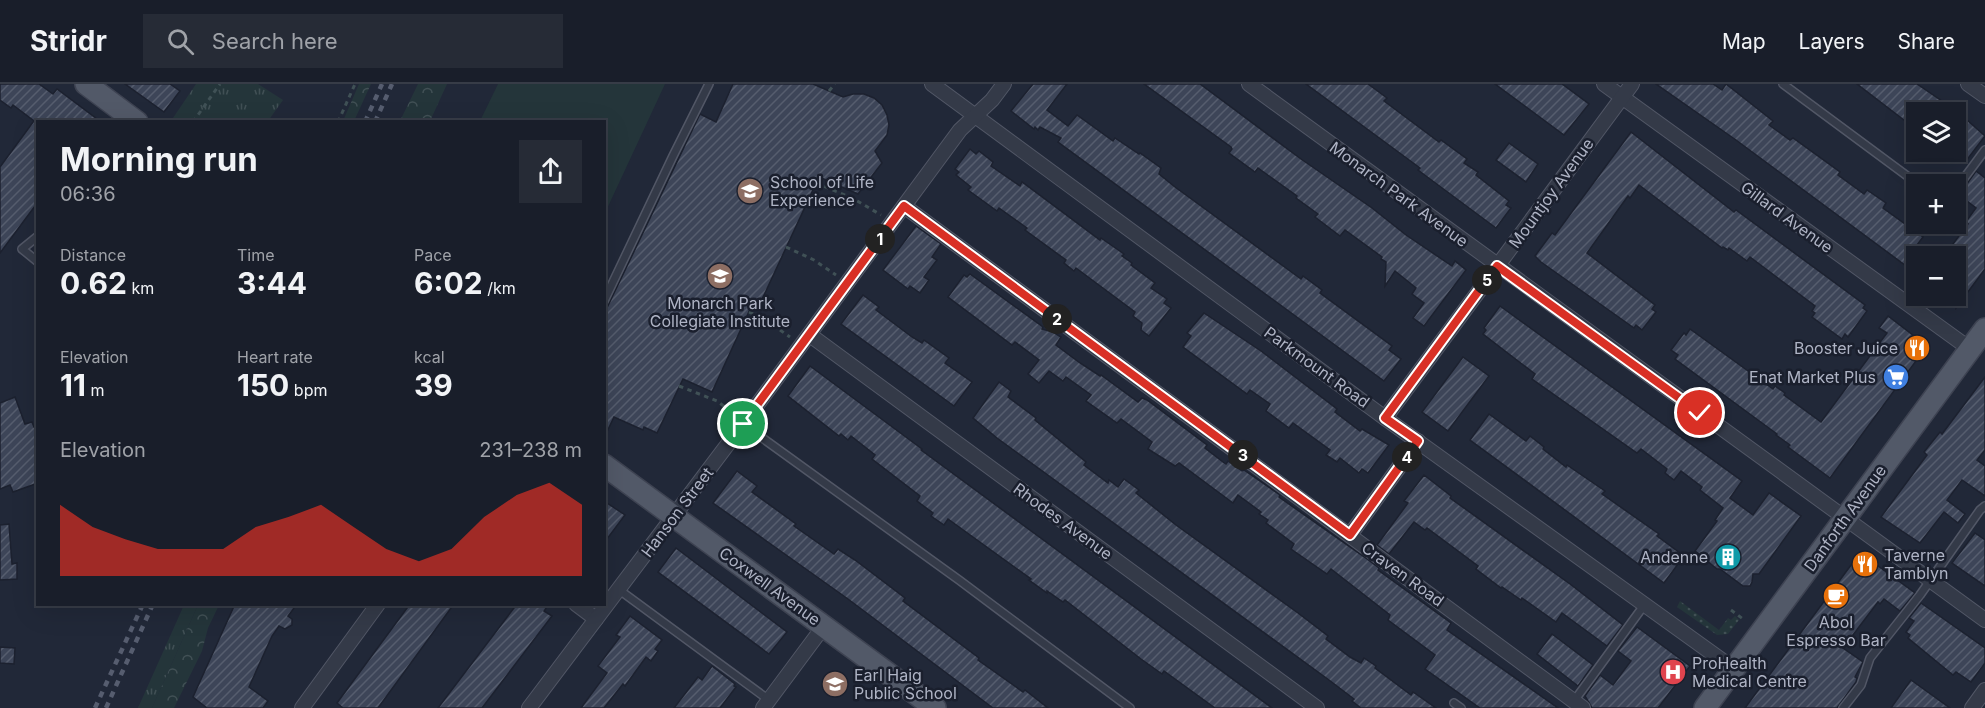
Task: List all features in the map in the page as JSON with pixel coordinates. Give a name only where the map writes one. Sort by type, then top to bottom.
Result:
[{"type":"main road","points":[[86,84],[134,120]]},
{"type":"main road","name":"Danforth Avenue","points":[[1705,708],[1985,328]]},
{"type":"main road","name":"Coxwell Avenue","points":[[606,466],[935,708]]},
{"type":"street","name":"Parkmount Road","points":[[932,84],[1385,418],[1734,669]]},
{"type":"street","name":"Hanson Street","points":[[606,605],[674,516],[740,419],[810,335],[960,130],[992,100],[1004,84]]},
{"type":"street","name":"Monarch Park Avenue","points":[[1249,84],[1985,620]]},
{"type":"street","name":"Gillard Avenue","points":[[1604,84],[1970,349]]},
{"type":"street","name":"Mountjoy Avenue","points":[[1385,418],[1632,84]]},
{"type":"street","points":[[1968,84],[1985,96]]},
{"type":"street","name":"Craven Road","points":[[904,206],[1579,705]]},
{"type":"street","name":"Rhodes Avenue","points":[[810,335],[1317,708]]},
{"type":"street","points":[[1350,535],[1418,441]]},
{"type":"street","points":[[302,708],[377,606]]},
{"type":"street","points":[[579,606],[596,619]]},
{"type":"street","name":"Hanson Street","points":[[529,708],[606,606]]},
{"type":"street","points":[[766,704],[824,626]]},
{"type":"street","points":[[1972,708],[1985,690]]},
{"type":"lane","points":[[606,297],[672,156],[709,84]]},
{"type":"lane","points":[[1783,84],[1906,175]]},
{"type":"lane","points":[[1966,176],[1985,150]]},
{"type":"lane","points":[[36,238],[22,249],[36,260]]},
{"type":"lane","points":[[740,419],[1130,708]]},
{"type":"lane","points":[[1843,708],[1861,685],[1870,658],[1985,506]]},
{"type":"lane","points":[[618,589],[766,704]]},
{"type":"lane","points":[[1579,705],[1645,604]]},
{"type":"lane","points":[[1454,703],[1461,708]]},
{"type":"path","points":[[194,120],[220,84]]},
{"type":"path","points":[[340,120],[355,84]]},
{"type":"path","points":[[829,91],[835,84]]},
{"type":"path","points":[[816,183],[855,199],[883,216]]},
{"type":"path","points":[[786,247],[814,260],[838,276]]},
{"type":"path","points":[[748,312],[764,319],[792,338]]},
{"type":"path","points":[[680,386],[717,401],[740,419]]},
{"type":"path","points":[[1731,610],[1743,619]]},
{"type":"green space","points":[[196,84],[258,84],[283,100],[269,120],[172,120]]},
{"type":"green space","points":[[359,84],[371,84],[354,120],[343,120]]},
{"type":"green space","points":[[418,84],[447,84],[430,120],[400,120]]},
{"type":"green space","points":[[498,84],[665,84],[606,211],[606,120],[480,120]]},
{"type":"green space","points":[[1680,601],[1719,630],[1728,618],[1731,620],[1735,616],[1739,620],[1728,634],[1717,635],[1677,607]]},
{"type":"green space","points":[[184,606],[198,606],[152,708],[138,708]]},
{"type":"green space","points":[[198,606],[219,606],[208,628],[202,651],[174,708],[152,708]]},
{"type":"building","points":[[0,84],[39,84],[53,94],[57,89],[98,120],[36,120],[36,205],[0,253],[0,167],[34,121],[13,105],[11,108],[0,100]]},
{"type":"building","points":[[125,84],[170,84],[180,91],[164,112]]},
{"type":"building","name":"Monarch Park Collegiate Institute","points":[[733,84],[813,84],[843,97],[864,94],[874,98],[882,105],[889,125],[887,135],[875,151],[882,163],[858,194],[819,177],[758,308],[752,305],[712,392],[683,379],[657,433],[644,427],[643,430],[614,417],[606,434],[606,310],[700,114],[716,122]]},
{"type":"building","points":[[1033,84],[1067,84],[1047,110],[1068,126],[1077,115],[1113,141],[1115,138],[1140,153],[1161,168],[1159,174],[1175,187],[1301,279],[1303,276],[1322,290],[1320,293],[1392,346],[1389,350],[1401,359],[1384,381],[1058,142],[1061,138],[1040,127],[1038,130],[1035,127],[1034,129],[1011,111]]},
{"type":"building","points":[[1144,84],[1200,84],[1406,235],[1452,266],[1455,261],[1466,270],[1424,326],[1413,318],[1424,303],[1412,294],[1416,288],[1395,271],[1385,286],[1386,262],[1381,259],[1382,257],[1345,230],[1340,236],[1315,217],[1318,214],[1296,198],[1297,196],[1258,168],[1255,172],[1229,153],[1231,147]]},
{"type":"building","points":[[1306,84],[1368,84],[1387,98],[1384,101],[1439,142],[1441,140],[1467,159],[1464,163],[1478,172],[1476,175],[1509,201],[1506,205],[1511,208],[1496,228],[1418,170],[1420,168]]},
{"type":"building","points":[[1495,84],[1562,84],[1589,104],[1564,135]]},
{"type":"building","points":[[1656,84],[1713,84],[1722,90],[1726,84],[1773,121],[1769,125],[1790,140],[1793,138],[1840,172],[1838,175],[1864,194],[1867,190],[1886,203],[1883,208],[1906,225],[1906,234],[1919,234],[1923,237],[1917,246],[1906,246],[1906,266]]},
{"type":"building","points":[[1857,84],[1917,84],[1943,102],[1906,102],[1906,122]]},
{"type":"building","points":[[1966,119],[1985,136],[1966,161]]},
{"type":"building","points":[[1631,132],[1734,212],[1736,210],[1865,305],[1863,308],[1867,311],[1848,337],[1845,334],[1842,339],[1812,317],[1815,313],[1812,311],[1815,306],[1750,257],[1747,261],[1729,248],[1728,250],[1722,248],[1639,185],[1630,198],[1628,196],[1587,253],[1655,305],[1652,309],[1656,312],[1642,330],[1636,325],[1634,328],[1541,262],[1535,256],[1552,233],[1555,235]]},
{"type":"building","points":[[1509,143],[1538,164],[1526,182],[1496,160]]},
{"type":"building","points":[[970,149],[976,154],[979,151],[993,162],[991,166],[1020,186],[1022,182],[1100,240],[1101,238],[1124,254],[1122,256],[1132,263],[1131,265],[1155,283],[1151,288],[1167,299],[1164,303],[1171,308],[1149,336],[1141,330],[1142,323],[1133,316],[1135,312],[1076,268],[1074,271],[1064,263],[1066,260],[1025,230],[1027,228],[999,208],[997,211],[968,190],[971,187],[956,175],[959,172],[955,169]]},
{"type":"building","points":[[1976,171],[1985,178],[1985,269],[1966,295],[1966,246],[1952,246],[1960,234],[1966,234],[1968,224],[1966,222],[1976,208],[1966,200],[1966,185]]},
{"type":"building","points":[[916,226],[941,244],[932,257],[937,260],[924,277],[929,280],[920,293],[910,286],[908,289],[883,270]]},
{"type":"building","points":[[970,274],[1043,327],[1042,329],[1061,337],[1056,345],[1080,363],[1138,402],[1142,398],[1147,400],[1207,445],[1205,448],[1223,462],[1226,464],[1228,461],[1242,471],[1244,470],[1367,559],[1379,568],[1378,570],[1451,623],[1447,630],[1558,708],[1480,708],[1425,669],[1435,655],[1388,620],[1390,615],[1331,569],[1327,574],[1291,549],[1294,544],[1266,523],[1268,520],[1259,514],[1261,512],[1238,495],[1233,503],[1179,463],[1175,466],[1148,449],[1152,442],[1121,419],[1117,423],[1086,401],[1091,395],[1066,377],[1063,381],[1049,371],[1039,383],[1028,374],[1039,360],[1015,342],[1012,345],[948,297],[964,275],[967,277]]},
{"type":"building","points":[[863,295],[879,307],[876,310],[912,337],[922,343],[924,340],[949,358],[945,363],[972,382],[954,406],[841,324]]},
{"type":"building","points":[[1500,306],[1742,481],[1730,498],[1753,515],[1769,493],[1801,516],[1759,574],[1753,574],[1750,586],[1743,586],[1695,551],[1717,521],[1715,520],[1723,508],[1700,490],[1702,487],[1681,471],[1674,480],[1665,473],[1667,469],[1641,449],[1637,453],[1532,379],[1535,374],[1483,334],[1486,330],[1484,328]]},
{"type":"building","points":[[1204,313],[1261,351],[1337,409],[1335,412],[1360,431],[1362,429],[1389,445],[1368,473],[1362,469],[1359,473],[1340,458],[1337,462],[1326,455],[1330,450],[1293,423],[1289,428],[1266,411],[1270,404],[1250,390],[1247,394],[1183,347],[1191,336],[1187,333]]},
{"type":"building","points":[[1888,316],[1927,346],[1830,478],[1788,447],[1790,445],[1777,434],[1675,359],[1678,355],[1671,350],[1690,329],[1773,389],[1775,386],[1785,393],[1784,395],[1821,422],[1887,333],[1879,328]]},
{"type":"building","points":[[1463,357],[1489,376],[1448,431],[1422,412]]},
{"type":"building","points":[[810,366],[1272,708],[1215,708],[1164,671],[1162,674],[1141,659],[1065,600],[1063,602],[1047,591],[1047,593],[948,519],[944,525],[931,516],[933,513],[917,501],[920,496],[872,459],[875,455],[851,436],[848,440],[841,434],[839,436],[788,396]]},
{"type":"building","points":[[1985,377],[1985,450],[1977,460],[1985,466],[1985,496],[1962,480],[1947,500],[1965,514],[1958,523],[1944,512],[1920,543],[1881,517],[1927,455],[1924,452],[1940,432],[1942,434]]},
{"type":"building","points":[[999,382],[1011,391],[1008,397],[1036,418],[1035,420],[1086,462],[1084,465],[1108,483],[1109,480],[1118,487],[1124,479],[1139,490],[1136,493],[1176,525],[1298,613],[1328,636],[1326,639],[1350,657],[1361,663],[1364,658],[1411,695],[1413,692],[1436,708],[1361,708],[1352,701],[1354,699],[1329,680],[997,438],[973,418]]},
{"type":"building","points":[[15,397],[25,424],[32,422],[34,427],[36,426],[36,484],[13,492],[10,485],[0,489],[0,403]]},
{"type":"building","points":[[1489,414],[1526,441],[1530,436],[1566,467],[1567,465],[1605,491],[1602,494],[1659,534],[1657,536],[1684,556],[1664,583],[1470,440]]},
{"type":"building","points":[[737,471],[757,486],[752,492],[796,524],[794,526],[834,554],[838,549],[855,560],[905,598],[903,601],[979,658],[978,660],[1023,692],[1025,690],[1048,708],[993,708],[848,599],[713,503]]},
{"type":"building","points":[[1424,475],[1451,496],[1450,498],[1623,625],[1607,646],[1562,613],[1556,622],[1522,598],[1521,600],[1501,588],[1476,569],[1478,566],[1427,528],[1425,530],[1414,522],[1389,554],[1377,545],[1408,503],[1404,501]]},
{"type":"building","points":[[606,502],[625,515],[606,540]]},
{"type":"building","points":[[9,524],[12,564],[17,563],[17,579],[0,580],[0,525]]},
{"type":"building","points":[[1975,533],[1985,540],[1985,586],[1952,563]]},
{"type":"building","points":[[676,548],[787,632],[769,654],[658,572]]},
{"type":"building","points":[[1863,555],[1915,593],[1900,611],[1884,599],[1880,604],[1878,602],[1843,648],[1863,662],[1855,677],[1856,682],[1837,708],[1745,708],[1857,557]]},
{"type":"building","points":[[1921,603],[1985,648],[1985,663],[1971,682],[1956,672],[1953,675],[1908,638],[1910,635],[1906,632],[1914,621],[1909,618]]},
{"type":"building","points":[[234,606],[296,606],[288,616],[292,619],[292,625],[285,629],[279,626],[272,636],[249,687],[268,701],[263,708],[207,708],[193,697]]},
{"type":"building","points":[[409,606],[453,606],[378,708],[343,708],[337,703]]},
{"type":"building","points":[[515,606],[548,606],[544,611],[552,616],[482,708],[438,708]]},
{"type":"building","points":[[630,616],[662,640],[655,649],[658,651],[651,661],[646,657],[625,686],[623,684],[604,708],[581,708],[607,673],[598,666],[620,637],[616,635]]},
{"type":"building","points":[[1637,627],[1690,666],[1658,708],[1592,708],[1585,696],[1600,675],[1613,685],[1631,661],[1618,651]]},
{"type":"building","points":[[1552,634],[1593,665],[1578,686],[1537,654]]},
{"type":"building","points":[[0,647],[15,648],[14,664],[0,663]]},
{"type":"building","points":[[712,666],[736,687],[720,708],[674,708],[698,677],[702,680]]},
{"type":"building","points":[[1911,680],[1950,708],[1891,708]]},
{"type":"railway","points":[[366,120],[382,84]]},
{"type":"railway","points":[[376,120],[392,84]]},
{"type":"railway","points":[[95,708],[142,606]]},
{"type":"railway","points":[[106,708],[152,606]]},
{"type":"place","name":"School of Life Experience","points":[[750,191]]},
{"type":"place","name":"Monarch Park Collegiate Institute","points":[[720,276]]},
{"type":"place","name":"Booster Juice","points":[[1917,348]]},
{"type":"place","name":"Enat Market Plus","points":[[1896,377]]},
{"type":"place","name":"Andenne","points":[[1728,557]]},
{"type":"place","name":"Taverne Tamblyn","points":[[1865,564]]},
{"type":"place","name":"Abol Espresso Bar","points":[[1836,596]]},
{"type":"place","name":"ProHealth Medical Centre","points":[[1673,672]]},
{"type":"place","name":"Earl Haig Public School","points":[[835,684]]},
{"type":"route","points":[[743,424],[904,206],[1350,535],[1418,441],[1385,418],[1497,266],[1700,413]]}]
